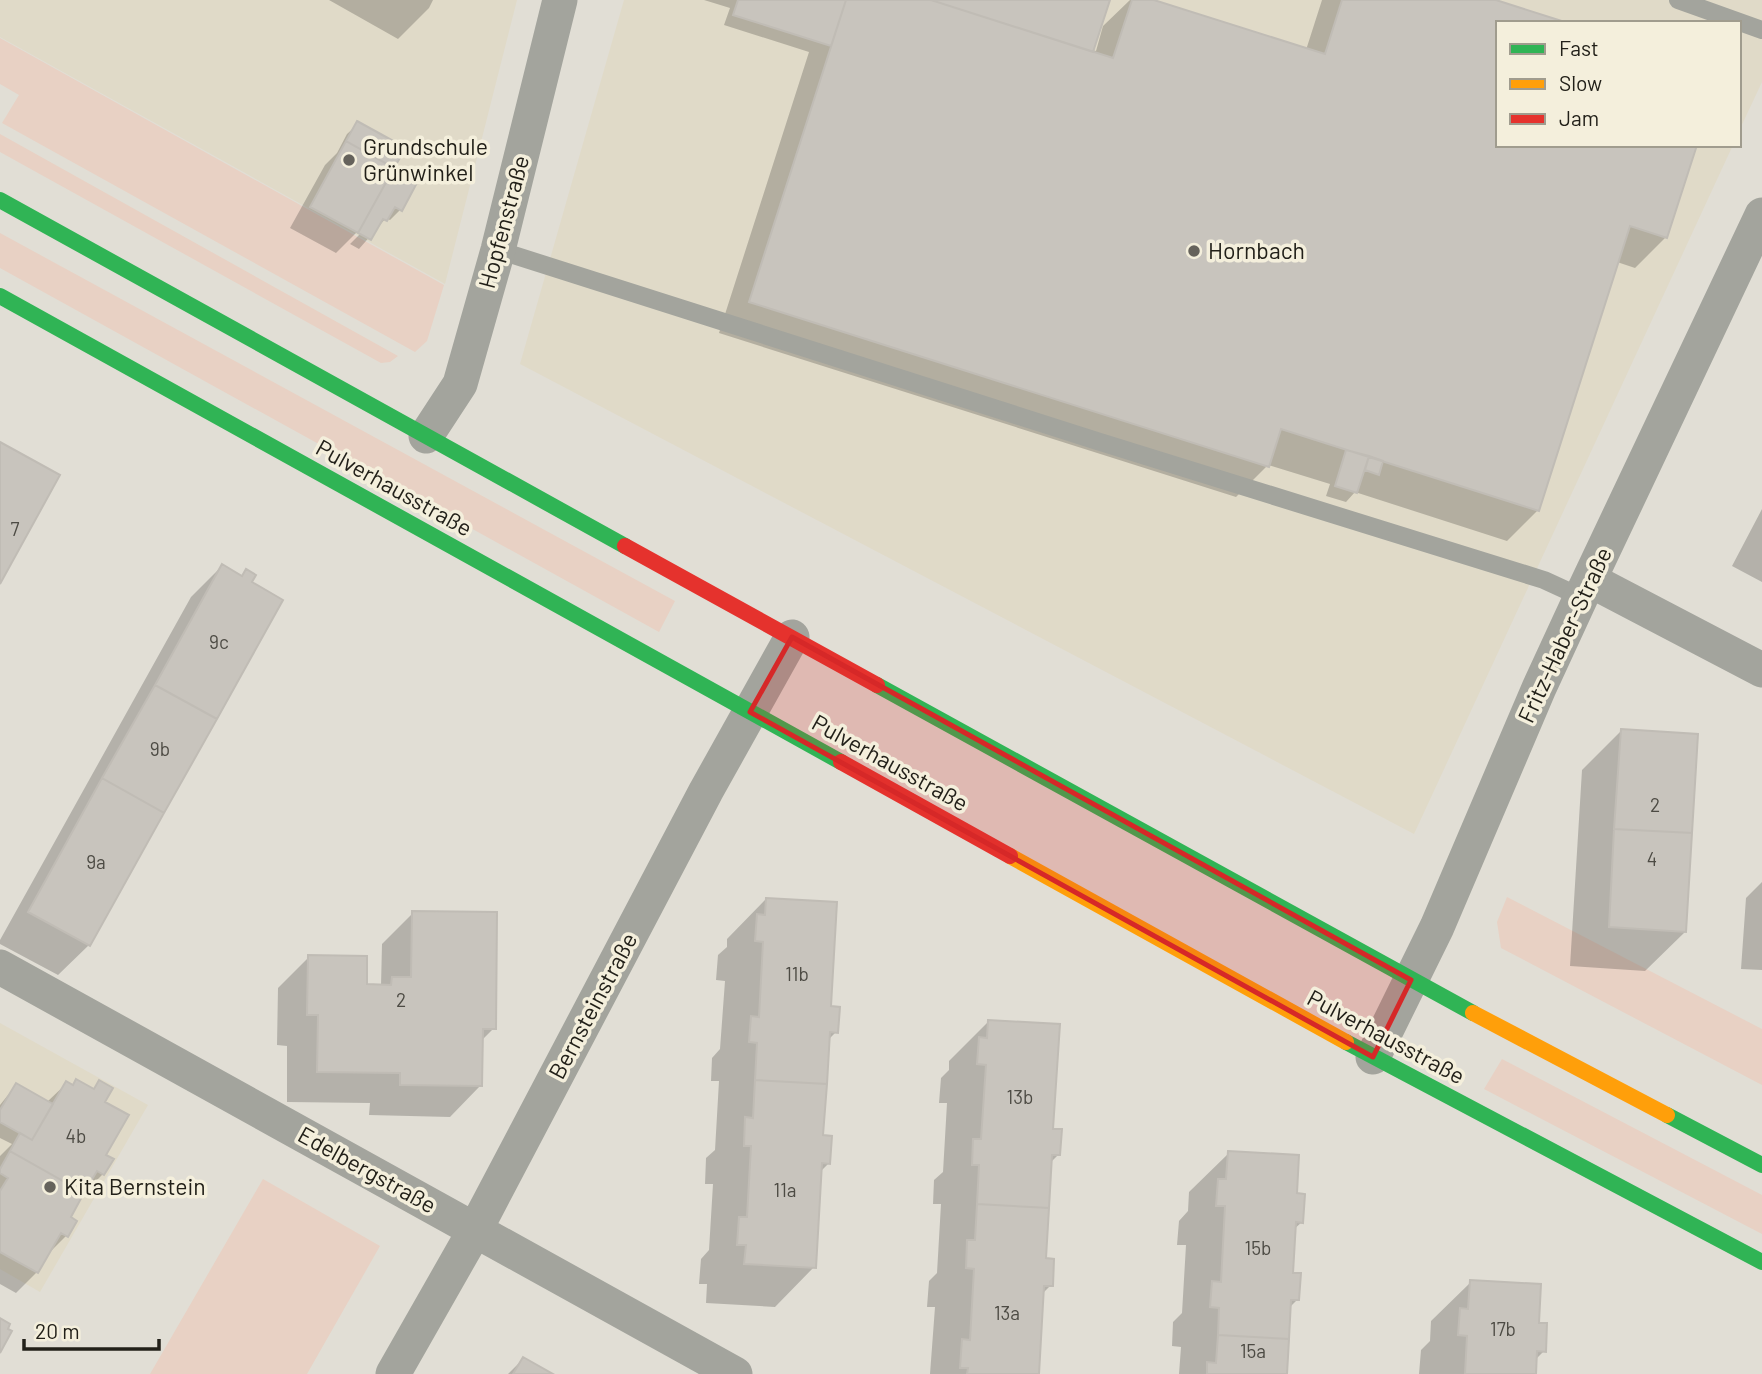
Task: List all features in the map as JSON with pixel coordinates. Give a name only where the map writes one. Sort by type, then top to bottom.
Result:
[{"type":"main road","points":[[0,200],[1411,980],[1762,1165]]},
{"type":"main road","name":"Pulverhausstraße","points":[[0,296],[1373,1057],[1762,1262]]},
{"type":"street","name":"Hopfenstraße","points":[[426,436],[460,384],[498,250],[560,0]]},
{"type":"street","name":"Fritz-Haber-Straße","points":[[1373,1057],[1457,882],[1539,688],[1585,588],[1762,215]]},
{"type":"street","points":[[1585,588],[1762,670]]},
{"type":"street","name":"Bernsteinstraße","points":[[393,1374],[475,1230],[792,637]]},
{"type":"street","name":"Edelbergstraße","points":[[0,967],[735,1374]]},
{"type":"lane","points":[[1678,0],[1740,21]]},
{"type":"lane","points":[[1741,22],[1762,30]]},
{"type":"lane","points":[[498,250],[1128,451],[1544,580],[1585,588]]},
{"type":"highlighted area","points":[[792,637],[1411,980],[1373,1057],[750,712]]},
{"type":"shaded area","name":"Grundschule Grünwinkel","points":[[0,0],[517,0],[445,284],[0,37]]},
{"type":"shaded area","points":[[624,0],[1762,0],[1762,82],[1741,127],[1741,21],[1496,21],[1496,147],[1732,147],[1414,834],[520,364]]},
{"type":"shaded area","points":[[0,38],[444,285],[427,341],[415,352],[2,123],[19,95],[0,84]]},
{"type":"shaded area","points":[[0,134],[398,356],[390,362],[381,363],[0,152]]},
{"type":"shaded area","points":[[0,233],[675,601],[659,632],[0,268]]},
{"type":"shaded area","points":[[1507,897],[1762,1029],[1762,1085],[1501,948],[1497,922]]},
{"type":"shaded area","name":"Kita Bernstein","points":[[0,1023],[148,1105],[40,1292],[0,1269]]},
{"type":"shaded area","points":[[1502,1059],[1762,1195],[1762,1234],[1484,1089]]},
{"type":"shaded area","points":[[263,1179],[380,1246],[307,1374],[150,1374]]},
{"type":"building","points":[[738,0],[846,0],[831,46],[733,15]]},
{"type":"building","name":"Hornbach","points":[[846,0],[931,0],[1113,58],[1132,0],[1154,0],[1325,54],[1342,0],[1496,0],[1562,21],[1496,21],[1496,147],[1696,147],[1667,238],[1630,226],[1539,511],[1281,429],[1269,467],[749,302]]},
{"type":"building","points":[[931,0],[1110,0],[1093,52]]},
{"type":"building","points":[[357,121],[406,148],[394,168],[346,141]]},
{"type":"building","points":[[346,141],[394,168],[358,233],[310,207]]},
{"type":"building","points":[[394,168],[418,181],[402,211],[395,207],[387,221],[383,219],[371,240],[358,233]]},
{"type":"building","points":[[0,442],[60,475],[0,584]]},
{"type":"building","points":[[1346,450],[1369,456],[1357,493],[1335,486]]},
{"type":"building","points":[[1369,456],[1383,461],[1379,475],[1365,470]]},
{"type":"building","points":[[222,564],[242,576],[246,569],[256,575],[252,582],[283,600],[217,719],[155,685]]},
{"type":"building","points":[[155,685],[217,719],[164,813],[102,778]]},
{"type":"building","points":[[1621,729],[1698,734],[1692,833],[1614,829]]},
{"type":"building","points":[[102,778],[164,813],[90,946],[28,912]]},
{"type":"building","points":[[1614,829],[1692,833],[1686,932],[1609,927]]},
{"type":"building","points":[[766,898],[837,902],[831,1006],[840,1007],[838,1033],[830,1032],[827,1084],[755,1080],[757,1043],[749,1042],[751,1016],[759,1017],[763,942],[755,941],[757,914],[765,915]]},
{"type":"building","points":[[412,911],[497,912],[496,1029],[483,1029],[482,1086],[400,1085],[400,1073],[317,1072],[318,1015],[307,1015],[308,955],[367,956],[367,984],[391,985],[392,977],[411,977]]},
{"type":"building","points":[[988,1020],[1060,1024],[1053,1129],[1062,1129],[1060,1155],[1052,1155],[1049,1208],[977,1204],[979,1165],[972,1165],[973,1139],[981,1139],[986,1065],[977,1064],[979,1037],[987,1038]]},
{"type":"building","points":[[76,1079],[94,1089],[99,1080],[113,1088],[105,1102],[129,1115],[106,1155],[114,1159],[104,1175],[97,1171],[84,1193],[10,1151],[20,1133],[32,1140],[66,1081],[73,1085]]},
{"type":"building","points":[[755,1080],[827,1084],[823,1135],[832,1136],[830,1164],[822,1163],[816,1268],[744,1264],[746,1245],[737,1245],[739,1217],[747,1217],[751,1146],[744,1146],[745,1117],[753,1118]]},
{"type":"building","points":[[16,1083],[53,1104],[32,1140],[0,1122],[0,1110]]},
{"type":"building","points":[[10,1151],[84,1193],[71,1217],[77,1221],[68,1237],[61,1233],[38,1273],[0,1252],[0,1191],[8,1178],[0,1173],[0,1169]]},
{"type":"building","points":[[1228,1151],[1299,1155],[1297,1193],[1305,1194],[1303,1223],[1296,1222],[1293,1273],[1301,1273],[1299,1300],[1291,1300],[1289,1339],[1218,1335],[1219,1308],[1210,1307],[1212,1281],[1221,1282],[1225,1206],[1216,1206],[1218,1179],[1226,1179]]},
{"type":"building","points":[[977,1204],[1049,1208],[1046,1258],[1054,1259],[1053,1286],[1044,1286],[1039,1374],[967,1374],[968,1368],[960,1368],[962,1339],[970,1340],[974,1269],[966,1268],[967,1240],[975,1240]]},
{"type":"building","points":[[1470,1280],[1541,1284],[1539,1323],[1547,1323],[1546,1352],[1537,1351],[1536,1374],[1465,1374],[1467,1336],[1458,1335],[1460,1308],[1468,1309]]},
{"type":"building","points":[[0,1318],[10,1324],[8,1329],[12,1331],[0,1353]]},
{"type":"building","points":[[1218,1335],[1289,1339],[1287,1374],[1207,1374],[1207,1362],[1216,1363]]},
{"type":"building","points":[[523,1357],[553,1374],[513,1374]]},
{"type":"traffic: fast","points":[[0,200],[625,546]]},
{"type":"traffic: fast","points":[[0,296],[841,762]]},
{"type":"traffic: fast","points":[[877,685],[1473,1013]]},
{"type":"traffic: fast","points":[[1346,1042],[1762,1262]]},
{"type":"traffic: fast","points":[[1667,1115],[1762,1165]]},
{"type":"traffic: slow","points":[[1010,856],[1346,1042]]},
{"type":"traffic: slow","points":[[1473,1013],[1667,1115]]},
{"type":"traffic: jam","points":[[625,546],[877,685]]},
{"type":"traffic: jam","points":[[841,762],[1010,856]]},
{"type":"place","name":"Grundschule Grünwinkel","points":[[349,160]]},
{"type":"place","name":"Hornbach","points":[[1194,251]]},
{"type":"place","name":"Kita Bernstein","points":[[50,1187]]}]
